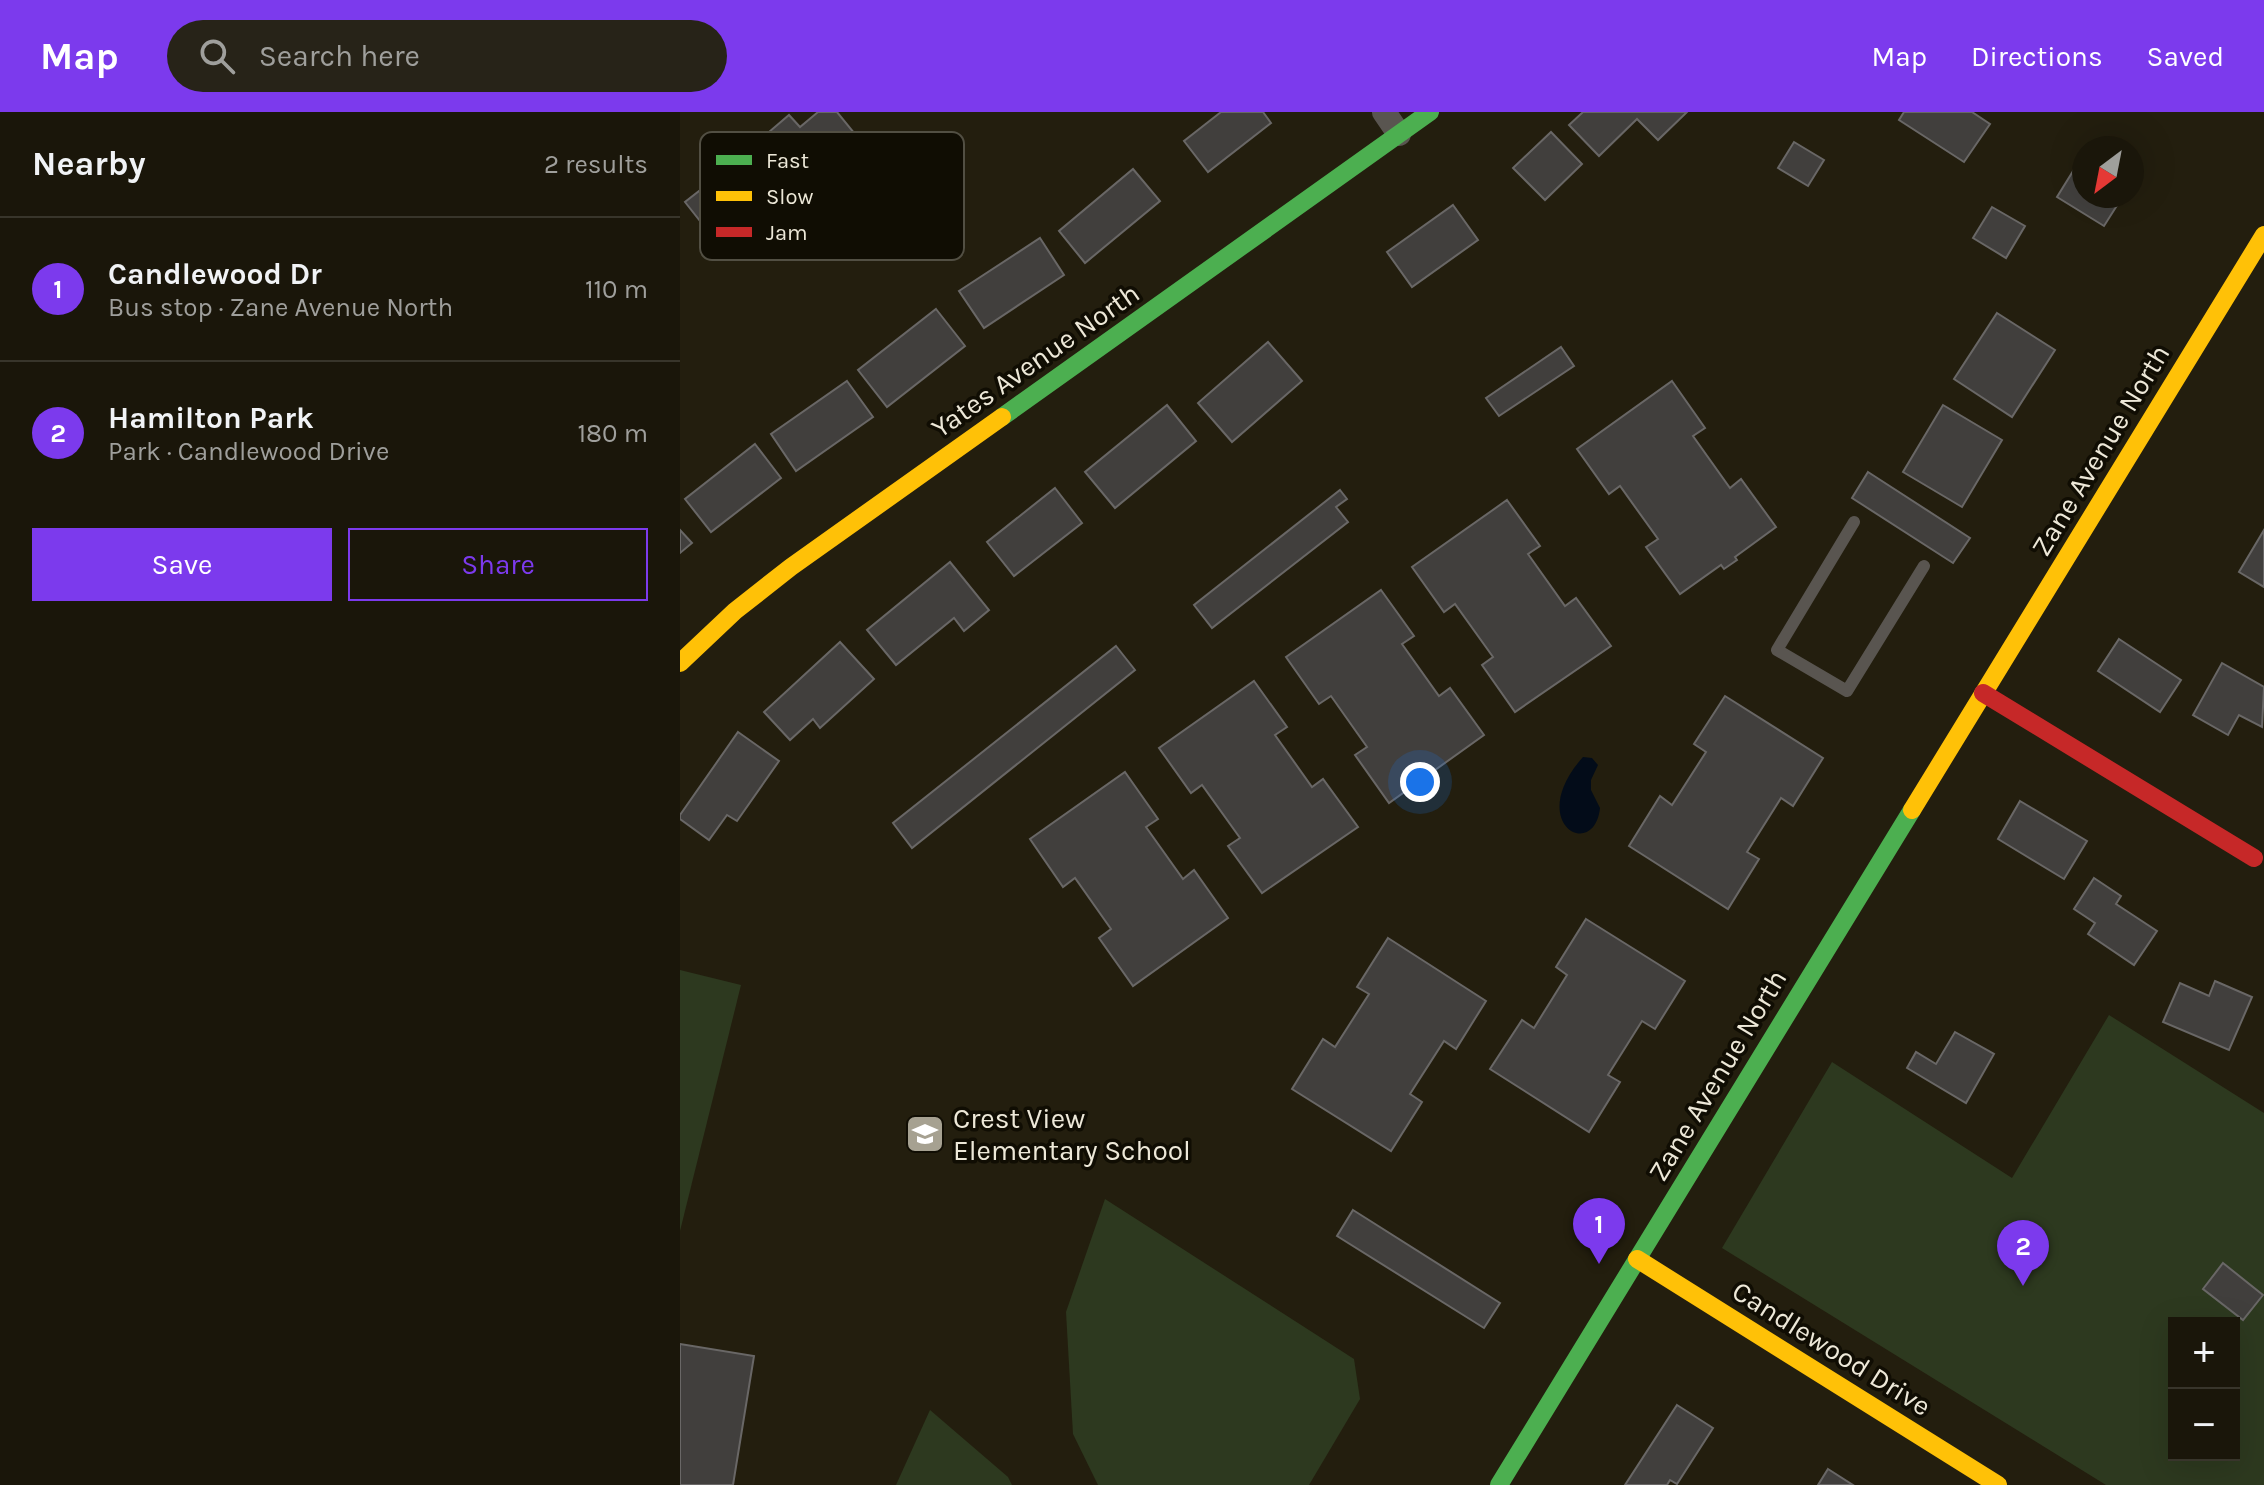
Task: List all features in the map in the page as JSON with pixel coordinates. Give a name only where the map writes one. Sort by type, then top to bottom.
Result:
[{"type":"street","points":[[1384,112],[1399,134]]},
{"type":"street","name":"Yates Avenue North","points":[[680,663],[735,611],[791,567],[1430,112]]},
{"type":"street","name":"Zane Avenue North","points":[[1499,1485],[2264,235]]},
{"type":"street","points":[[1983,693],[2254,858]]},
{"type":"street","name":"Candlewood Drive","points":[[1637,1259],[1993,1484]]},
{"type":"lane","points":[[1854,522],[1777,650],[1847,691],[1924,566]]},
{"type":"green space","points":[[680,970],[741,985],[680,1231]]},
{"type":"green space","points":[[2109,1015],[2264,1113],[2264,1485],[2106,1485],[1722,1248],[1832,1062],[2012,1178]]},
{"type":"green space","points":[[1105,1199],[1354,1359],[1360,1399],[1309,1485],[1098,1485],[1073,1434],[1066,1312]]},
{"type":"green space","points":[[930,1410],[1008,1477],[1012,1485],[896,1485]]},
{"type":"water","points":[[1583,757],[1592,758],[1598,765],[1591,780],[1591,790],[1600,808],[1595,824],[1587,832],[1576,833],[1567,828],[1561,816],[1560,800],[1567,780]]},
{"type":"building","points":[[818,112],[837,112],[853,132],[769,132],[789,115],[800,127]]},
{"type":"building","points":[[1221,112],[1263,112],[1271,123],[1208,172],[1184,141]]},
{"type":"building","points":[[1583,112],[1687,112],[1658,140],[1637,119],[1599,156],[1569,125]]},
{"type":"building","points":[[1904,112],[1972,112],[1990,124],[1964,162],[1899,120]]},
{"type":"building","points":[[1551,132],[1582,164],[1545,200],[1513,168]]},
{"type":"building","points":[[1794,142],[1824,160],[1808,186],[1778,168]]},
{"type":"building","points":[[1133,169],[1160,201],[1085,263],[1059,231]]},
{"type":"building","points":[[2072,173],[2072,206],[2057,197]]},
{"type":"building","points":[[700,190],[700,221],[685,202]]},
{"type":"building","points":[[1453,205],[1478,240],[1412,287],[1387,252]]},
{"type":"building","points":[[1992,207],[2025,226],[2006,258],[1973,238]]},
{"type":"building","points":[[2075,208],[2115,208],[2104,226]]},
{"type":"building","points":[[1040,238],[1064,275],[984,328],[959,291]]},
{"type":"building","points":[[936,309],[965,346],[887,407],[858,370]]},
{"type":"building","points":[[1997,313],[2055,350],[2012,417],[1954,379]]},
{"type":"building","points":[[1268,342],[1302,381],[1232,442],[1198,403]]},
{"type":"building","points":[[1561,347],[1574,366],[1499,416],[1486,398]]},
{"type":"building","points":[[847,381],[873,417],[796,471],[771,434]]},
{"type":"building","points":[[1672,381],[1705,428],[1693,436],[1730,488],[1741,479],[1776,527],[1735,557],[1737,560],[1724,569],[1721,565],[1680,594],[1646,547],[1658,539],[1620,486],[1609,494],[1577,449]]},
{"type":"building","points":[[1167,405],[1196,441],[1115,508],[1085,472]]},
{"type":"building","points":[[1943,405],[2002,440],[1962,507],[1903,472]]},
{"type":"building","points":[[755,444],[781,478],[711,532],[685,499]]},
{"type":"building","points":[[1868,472],[1970,538],[1953,563],[1852,498]]},
{"type":"building","points":[[1055,488],[1082,523],[1014,576],[987,542]]},
{"type":"building","points":[[1340,490],[1347,499],[1336,507],[1348,522],[1212,628],[1194,605]]},
{"type":"building","points":[[1507,500],[1540,546],[1528,554],[1565,606],[1576,598],[1611,646],[1515,712],[1482,665],[1493,657],[1455,604],[1444,612],[1412,567]]},
{"type":"building","points":[[680,530],[692,543],[680,553]]},
{"type":"building","points":[[2264,530],[2264,587],[2239,572]]},
{"type":"building","points":[[950,562],[989,610],[964,631],[954,618],[896,665],[867,630]]},
{"type":"building","points":[[1381,590],[1414,636],[1402,644],[1439,696],[1450,688],[1484,735],[1389,803],[1355,755],[1367,747],[1331,696],[1319,704],[1286,657]]},
{"type":"building","points":[[2119,639],[2181,680],[2160,712],[2098,671]]},
{"type":"building","points":[[840,642],[874,679],[820,728],[813,719],[790,740],[764,712]]},
{"type":"building","points":[[1116,646],[1135,670],[912,848],[893,823]]},
{"type":"building","points":[[2222,663],[2264,687],[2262,727],[2239,715],[2228,735],[2193,715]]},
{"type":"building","points":[[1254,681],[1287,727],[1275,735],[1312,787],[1323,779],[1358,827],[1262,893],[1228,846],[1240,838],[1202,785],[1191,793],[1159,748]]},
{"type":"building","points":[[1725,696],[1823,758],[1793,806],[1781,798],[1747,852],[1759,859],[1728,909],[1629,846],[1660,796],[1672,805],[1706,752],[1694,744]]},
{"type":"building","points":[[738,732],[779,761],[737,821],[727,815],[709,840],[680,819],[680,815]]},
{"type":"building","points":[[1125,772],[1158,819],[1146,827],[1183,879],[1194,870],[1228,918],[1133,986],[1099,938],[1111,929],[1075,878],[1063,887],[1030,839]]},
{"type":"building","points":[[2020,801],[2087,841],[2064,879],[1998,839]]},
{"type":"building","points":[[2094,878],[2121,896],[2116,904],[2157,931],[2134,965],[2088,934],[2095,923],[2074,909]]},
{"type":"building","points":[[1586,919],[1685,981],[1655,1029],[1642,1021],[1608,1075],[1620,1082],[1589,1132],[1490,1069],[1522,1020],[1534,1028],[1567,975],[1556,967]]},
{"type":"building","points":[[1388,938],[1486,1001],[1456,1049],[1444,1041],[1410,1094],[1422,1102],[1391,1151],[1292,1089],[1323,1039],[1335,1047],[1369,994],[1357,987]]},
{"type":"building","points":[[2215,981],[2252,997],[2229,1050],[2163,1022],[2180,983],[2209,996]]},
{"type":"building","points":[[1955,1032],[1994,1054],[1966,1103],[1907,1068],[1916,1052],[1936,1064]]},
{"type":"building","points":[[1353,1210],[1500,1303],[1484,1328],[1337,1236]]},
{"type":"building","points":[[2223,1263],[2263,1295],[2243,1320],[2203,1289]]},
{"type":"building","points":[[680,1344],[754,1356],[733,1485],[680,1485]]},
{"type":"building","points":[[1677,1405],[1713,1428],[1677,1484],[1670,1480],[1667,1485],[1625,1485]]},
{"type":"building","points":[[1828,1469],[1853,1485],[1818,1485]]},
{"type":"traffic: fast","points":[[1002,417],[1430,112]]},
{"type":"traffic: fast","points":[[1499,1485],[1912,810]]},
{"type":"traffic: slow","points":[[1912,810],[2264,235]]},
{"type":"traffic: slow","points":[[680,663],[735,611],[791,567],[1002,417]]},
{"type":"traffic: slow","points":[[1637,1259],[1998,1485]]},
{"type":"traffic: jam","points":[[1983,693],[2254,858]]},
{"type":"place","name":"Crest View Elementary School","points":[[925,1134]]},
{"type":"place","name":"Candlewood Dr","points":[[1599,1264]]},
{"type":"place","name":"Hamilton Park","points":[[2023,1286]]}]
